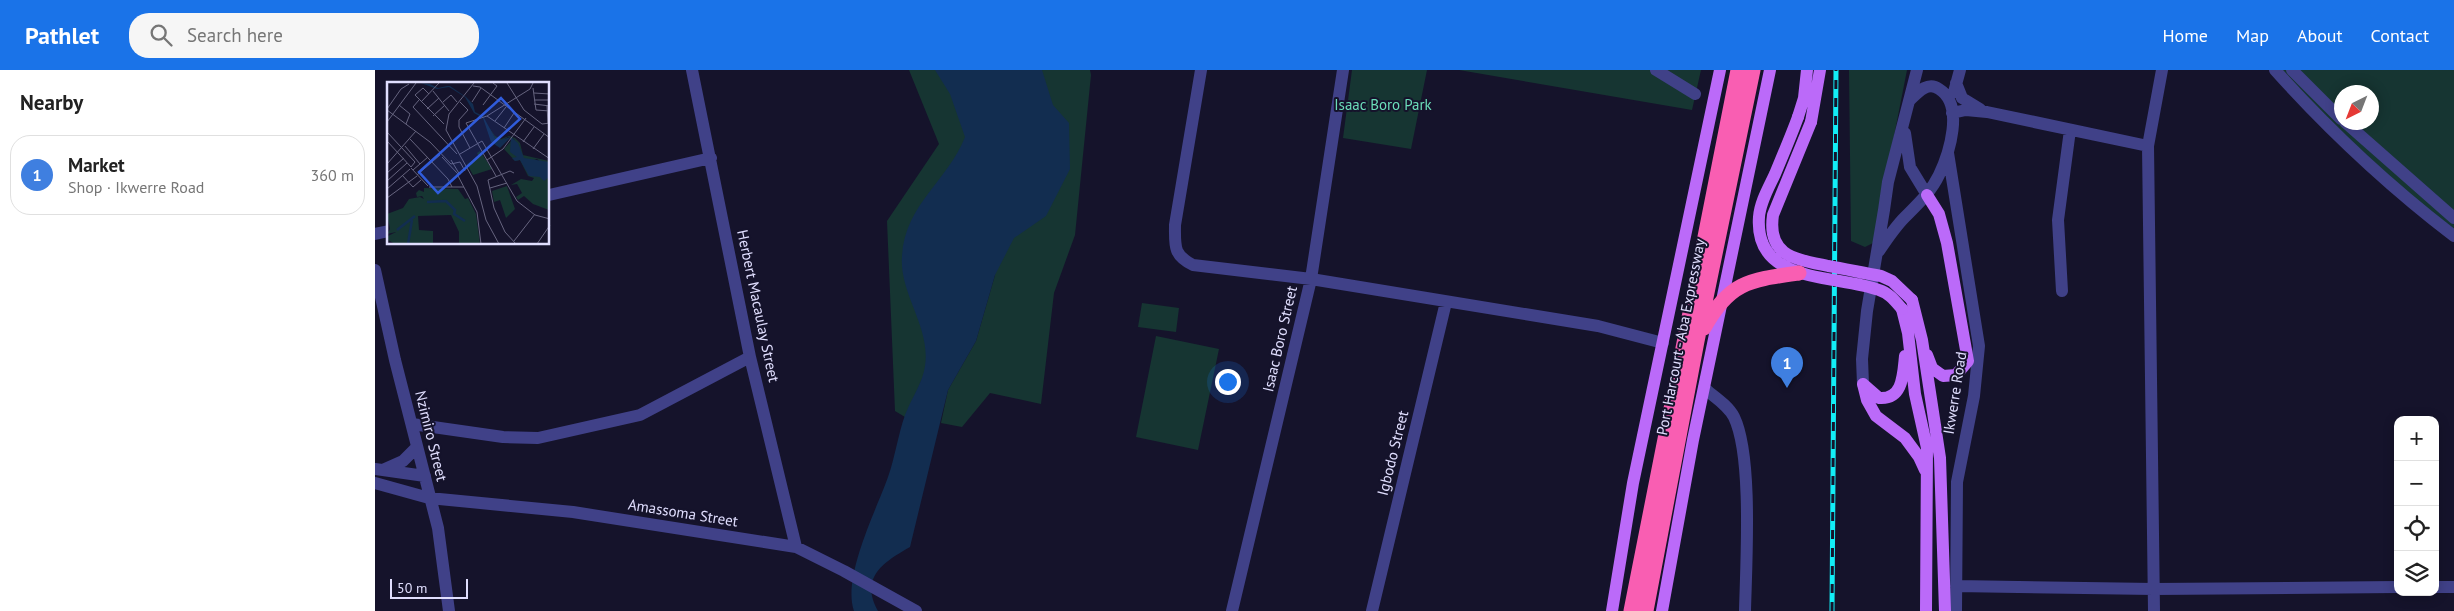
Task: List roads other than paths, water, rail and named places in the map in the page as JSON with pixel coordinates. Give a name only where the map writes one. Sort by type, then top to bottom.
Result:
[{"type":"highway","name":"Port Harcourt - Aba Expressway","points":[[1631,611],[1738,70]]},
{"type":"highway","name":"Port Harcourt - Aba Expressway","points":[[1646,611],[1697,341],[1753,70]]},
{"type":"highway","points":[[1697,341],[1717,306],[1730,292],[1766,277],[1799,273]]},
{"type":"main road","points":[[1611,611],[1633,483],[1720,70]]},
{"type":"main road","points":[[1662,611],[1704,388],[1770,70]]},
{"type":"main road","points":[[1807,70],[1804,98],[1798,117],[1762,205],[1759,217],[1762,239],[1769,256],[1799,273],[1879,290],[1891,297],[1902,309],[1908,333],[1915,394],[1927,448],[1926,611]]},
{"type":"main road","points":[[1820,70],[1811,122],[1773,215],[1771,230],[1775,243],[1785,254],[1797,260],[1881,276],[1892,281],[1912,300],[1922,340],[1940,458],[1945,611]]},
{"type":"main road","points":[[1922,340],[1932,368],[1943,376],[1956,375],[1968,361],[1947,242],[1939,214],[1927,194]]},
{"type":"main road","points":[[1863,384],[1879,398],[1887,399],[1895,396],[1901,386],[1908,333]]},
{"type":"main road","points":[[1663,343],[1711,354]]},
{"type":"main road","points":[[1863,384],[1867,400],[1876,416],[1894,428],[1912,446],[1923,463],[1928,478]]},
{"type":"street","name":"Herbert Macaulay Street","points":[[692,70],[750,357],[796,547]]},
{"type":"street","points":[[1201,70],[1175,226],[1175,247],[1180,259],[1193,265],[1311,280],[1598,326],[1663,343]]},
{"type":"street","name":"Isaac Boro Street","points":[[1232,611],[1311,280],[1343,70]]},
{"type":"street","points":[[1656,70],[1695,94]]},
{"type":"street","name":"Ikwerre Road","points":[[1863,384],[1862,359],[1867,311],[1889,182],[1917,70]]},
{"type":"street","name":"Ikwerre Road","points":[[1878,253],[1893,231],[1927,194],[1939,176],[1947,153],[1952,108],[1960,70]]},
{"type":"street","points":[[2154,611],[2148,146],[2163,70]]},
{"type":"street","points":[[2275,70],[2354,149],[2428,216],[2454,236]]},
{"type":"street","points":[[2293,70],[2334,112]]},
{"type":"street","points":[[1956,83],[1962,98],[1967,104],[1987,112]]},
{"type":"street","points":[[1910,100],[1919,91],[1928,86],[1934,86],[1947,95],[1952,108],[1987,112],[2148,146]]},
{"type":"street","points":[[1905,123],[1906,147],[1910,167],[1927,194]]},
{"type":"street","points":[[2062,291],[2058,255],[2058,220],[2070,130]]},
{"type":"street","points":[[2354,130],[2454,218]]},
{"type":"street","name":"Ikwerre Road","points":[[1947,153],[1979,346],[1974,396],[1957,482],[1956,611]]},
{"type":"street","points":[[550,195],[711,158]]},
{"type":"street","name":"Nzimiro Street","points":[[375,270],[429,498],[439,528],[449,611]]},
{"type":"street","name":"Igbodo Street","points":[[1371,611],[1446,302]]},
{"type":"street","points":[[412,424],[503,437],[538,438],[640,415],[750,357]]},
{"type":"street","points":[[1704,388],[1733,415],[1741,436],[1746,521],[1745,611]]},
{"type":"street","points":[[379,469],[403,461],[417,448]]},
{"type":"street","points":[[379,469],[425,476]]},
{"type":"street","name":"Amassoma Street","points":[[375,483],[429,498],[573,512],[796,547],[845,571],[916,611]]},
{"type":"street","points":[[1956,586],[2154,589],[2394,587]]},
{"type":"street","points":[[2439,587],[2454,587]]},
{"type":"water","points":[[935,70],[1042,70],[1053,105],[1069,123],[1070,169],[1046,216],[1014,238],[995,275],[976,341],[948,390],[910,547],[883,565],[873,580],[871,589],[878,611],[854,611],[852,597],[856,563],[893,462],[905,415],[925,366],[924,338],[902,270],[905,238],[919,207],[958,153],[965,137],[950,94]]},
{"type":"railway","points":[[1832,611],[1836,70]]},
{"type":"place","name":"Market","points":[[1787,388]]},
{"type":"park label","name":"Isaac Boro Park","points":[[1383,105]]}]
